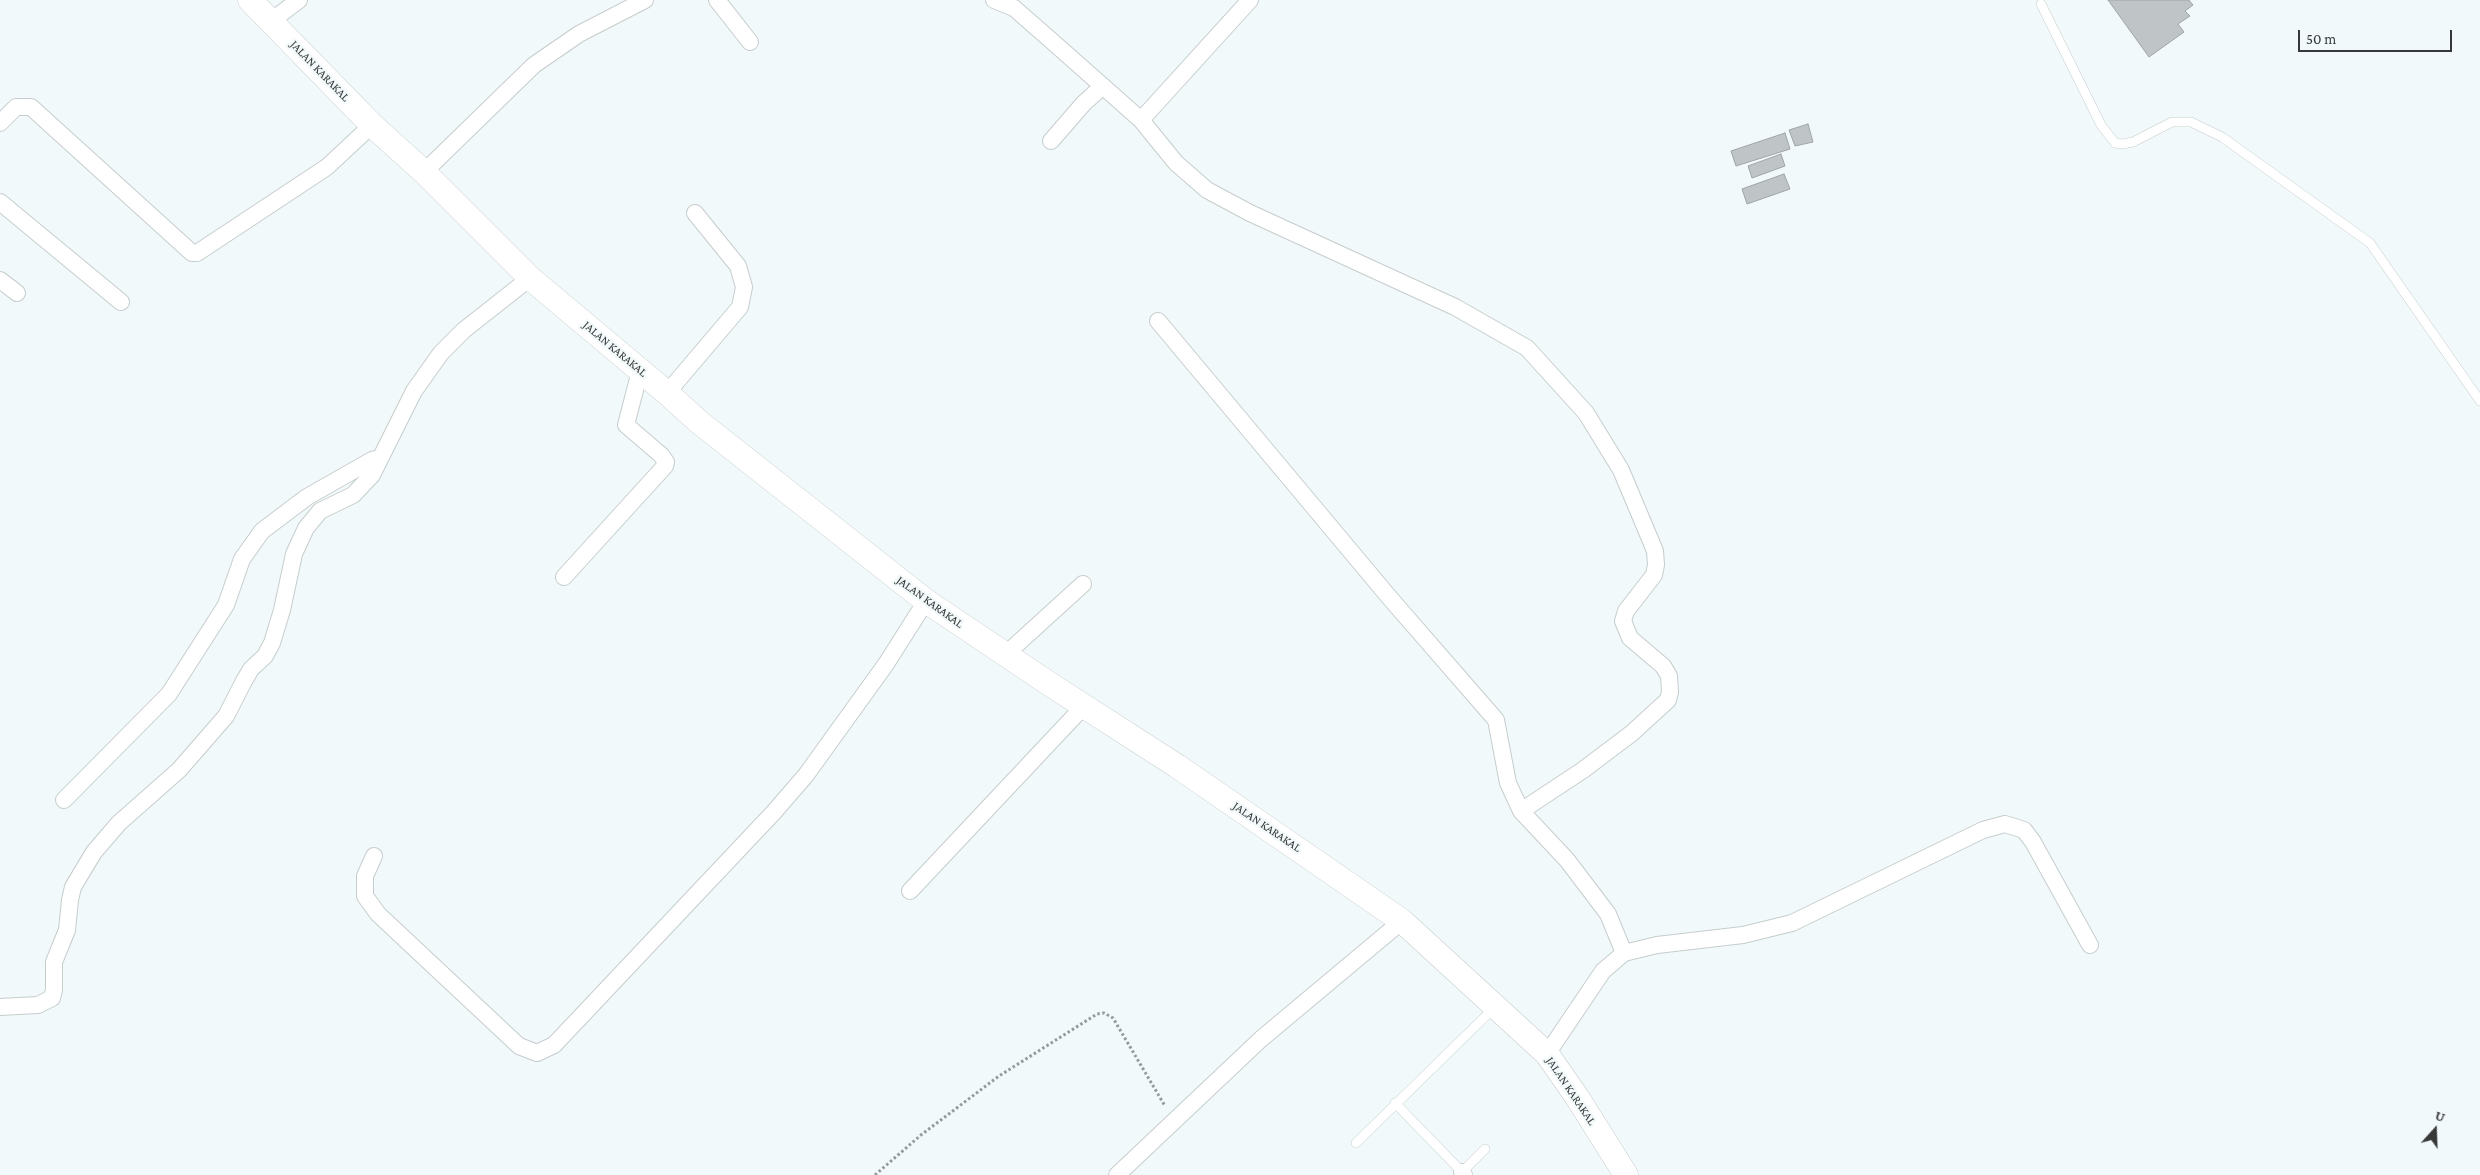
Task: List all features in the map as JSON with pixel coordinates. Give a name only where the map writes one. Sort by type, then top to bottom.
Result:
[{"type":"main road","name":"JALAN KARAKAL","points":[[250,0],[372,124],[424,172],[530,278],[667,393],[698,422],[926,601],[1284,838],[1402,921],[1547,1054],[1577,1097],[1626,1175]]},
{"type":"street","points":[[271,21],[299,0]]},
{"type":"street","points":[[424,172],[534,65],[579,34],[645,0]]},
{"type":"street","points":[[717,0],[750,42]]},
{"type":"street","points":[[994,0],[1014,8],[1103,86],[1141,120],[1176,163],[1207,190],[1250,213],[1455,307],[1527,348],[1586,413],[1621,470],[1655,552],[1656,565],[1654,574],[1626,611],[1623,621],[1630,638],[1663,666],[1669,676],[1671,686],[1668,700],[1632,733],[1583,770],[1521,811]]},
{"type":"street","points":[[1141,120],[1250,0]]},
{"type":"street","points":[[1051,141],[1084,103],[1103,86]]},
{"type":"street","points":[[0,123],[16,107],[31,106],[192,253],[197,253],[327,167],[372,124]]},
{"type":"street","points":[[0,202],[121,302]]},
{"type":"street","points":[[667,393],[740,307],[744,287],[738,266],[695,213]]},
{"type":"street","points":[[0,1007],[38,1005],[52,998],[54,990],[54,962],[68,930],[73,887],[94,852],[118,823],[185,764],[226,716],[251,669],[265,656],[272,643],[282,610],[294,554],[306,528],[320,512],[353,495],[372,475],[414,391],[441,353],[464,330],[530,278]]},
{"type":"street","points":[[0,280],[18,293]]},
{"type":"street","points":[[1158,321],[1388,597],[1496,720],[1508,783],[1521,811],[1567,860],[1608,914],[1624,953]]},
{"type":"street","points":[[564,577],[654,481],[665,466],[666,462],[661,455],[626,425],[640,371]]},
{"type":"street","points":[[64,800],[170,694],[226,605],[242,559],[262,531],[307,497],[372,460],[380,458]]},
{"type":"street","points":[[1005,655],[1083,584]]},
{"type":"street","points":[[374,856],[365,876],[365,896],[378,914],[519,1046],[537,1053],[554,1046],[768,819],[806,775],[886,664],[926,601]]},
{"type":"street","points":[[910,891],[1084,706]]},
{"type":"street","points":[[1547,1054],[1603,971],[1624,953],[1657,945],[1743,935],[1792,923],[1983,830],[2005,824],[2024,830],[2033,842],[2090,945]]},
{"type":"street","points":[[1117,1175],[1175,1122],[1260,1039],[1402,921]]},
{"type":"lane","points":[[2041,4],[2101,125],[2115,143],[2133,142],[2172,122],[2191,122],[2222,137],[2370,243],[2480,401]]},
{"type":"lane","points":[[1356,1143],[1495,1006]]},
{"type":"lane","points":[[1395,1103],[1463,1174],[1485,1149]]},
{"type":"path","points":[[875,1175],[921,1135],[999,1076],[1097,1014],[1104,1013],[1113,1018],[1175,1122]]},
{"type":"building","points":[[2108,0],[2189,0],[2193,5],[2185,11],[2190,16],[2178,24],[2184,32],[2149,57]]},
{"type":"building","points":[[1808,124],[1813,142],[1795,146],[1789,130]]},
{"type":"building","points":[[1785,133],[1790,149],[1736,166],[1731,151]]},
{"type":"building","points":[[1781,154],[1785,166],[1752,178],[1748,166]]},
{"type":"building","points":[[1784,174],[1790,189],[1747,204],[1742,189]]}]
